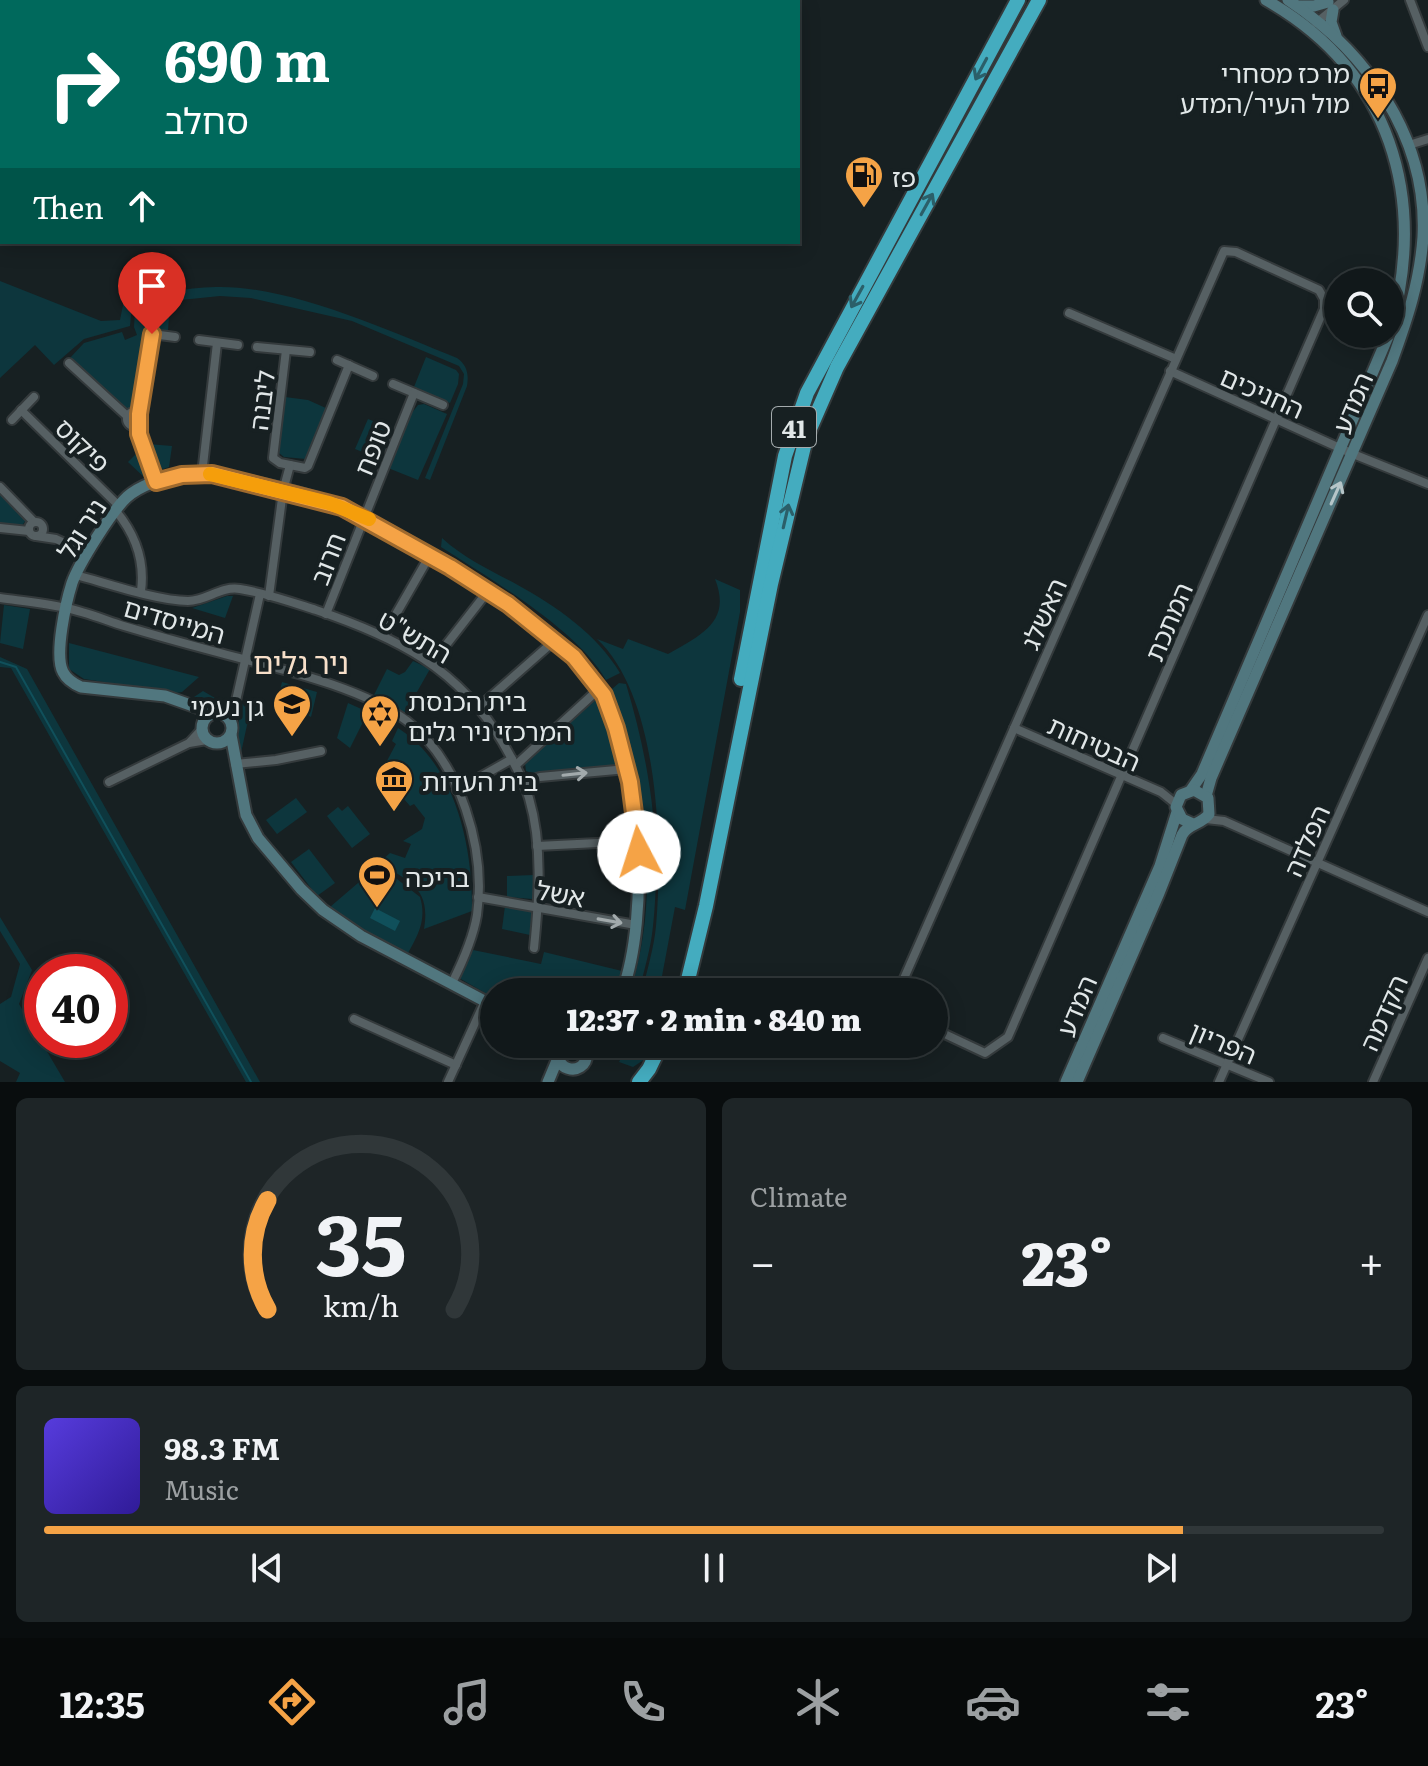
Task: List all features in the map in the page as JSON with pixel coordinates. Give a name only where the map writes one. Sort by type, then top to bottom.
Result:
[{"type":"highway","name":"41","points":[[679,978],[707,861],[773,511],[792,434],[823,360],[1018,0]]},
{"type":"highway","name":"41","points":[[688,978],[706,906],[768,598],[806,438],[837,367],[1039,0]]},
{"type":"highway","points":[[639,1082],[654,1058]]},
{"type":"highway","points":[[651,1082],[665,1058]]},
{"type":"street","name":"המדע","points":[[1066,1082],[1160,866],[1182,800],[1208,760],[1403,333],[1416,285],[1423,234],[1421,194],[1409,145],[1394,111],[1364,66],[1336,37],[1266,0]]},
{"type":"street","points":[[1292,3],[1307,7],[1344,0]]},
{"type":"street","points":[[1410,0],[1428,47]]},
{"type":"street","name":"המדע","points":[[1292,3],[1314,23],[1372,95],[1393,134],[1404,170],[1411,217],[1411,242],[1404,287]]},
{"type":"street","points":[[1314,23],[1331,4]]},
{"type":"street","points":[[1331,4],[1331,22],[1336,37]]},
{"type":"street","points":[[1409,145],[1428,139]]},
{"type":"street","name":"האשלג","points":[[904,978],[1224,251]]},
{"type":"street","name":"המתכת","points":[[948,1036],[985,1053],[1008,1037],[1324,309],[1324,299],[1319,290],[1236,252],[1224,251]]},
{"type":"street","points":[[1069,313],[1176,359]]},
{"type":"street","points":[[156,482],[134,419],[152,334],[175,337]]},
{"type":"street","points":[[199,340],[238,345]]},
{"type":"street","points":[[202,474],[217,343]]},
{"type":"street","name":"ליבנה","points":[[257,347],[310,352]]},
{"type":"street","name":"המדע","points":[[1207,807],[1211,778],[1348,451],[1385,348]]},
{"type":"street","name":"ליבנה","points":[[223,711],[245,660],[265,595],[290,465],[273,458],[286,350]]},
{"type":"street","points":[[337,360],[373,376]]},
{"type":"street","points":[[69,363],[134,419]]},
{"type":"street","points":[[290,465],[305,468],[310,462],[349,365]]},
{"type":"street","name":"החניכים","points":[[1170,371],[1428,484]]},
{"type":"street","name":"טופח","points":[[393,384],[443,405]]},
{"type":"street","name":"טופח","points":[[364,517],[414,393]]},
{"type":"street","name":"פיקוס","points":[[12,420],[34,397]]},
{"type":"street","name":"פיקוס","points":[[21,410],[118,509],[135,541],[142,566],[141,591]]},
{"type":"street","name":"ניר וגל","points":[[223,711],[193,706],[165,696],[90,688],[71,682],[63,673],[60,660],[66,608],[76,575],[129,495],[156,482],[202,474],[329,503],[364,517],[488,591],[581,664],[600,688],[616,728],[627,769],[638,841],[634,950],[626,978]]},
{"type":"street","points":[[0,487],[56,539]]},
{"type":"street","name":"חרוב","points":[[326,614],[364,517]]},
{"type":"street","points":[[33,533],[29,526],[38,524]]},
{"type":"street","points":[[0,528],[56,539],[88,554]]},
{"type":"street","points":[[384,635],[430,555]]},
{"type":"street","name":"התש\"ט","points":[[76,575],[186,601],[229,588],[265,595],[384,635],[432,663],[479,707],[524,782],[533,813],[537,846],[538,908],[534,948]]},
{"type":"street","points":[[432,663],[488,591]]},
{"type":"street","name":"המייסדים","points":[[0,598],[66,608],[337,688],[396,713],[410,724],[436,752],[457,790],[472,837],[478,897],[474,929],[452,983]]},
{"type":"street","name":"הפלדה","points":[[1219,1082],[1428,615]]},
{"type":"street","points":[[479,707],[554,641]]},
{"type":"street","points":[[457,790],[514,762],[600,688]]},
{"type":"street","points":[[193,706],[199,710],[208,734],[227,746],[234,760]]},
{"type":"street","points":[[208,734],[223,711]]},
{"type":"street","points":[[223,711],[231,729],[243,804],[252,828],[306,895],[361,936],[480,998]]},
{"type":"street","name":"הבטיחות","points":[[1014,728],[1182,800]]},
{"type":"street","points":[[109,782],[208,734],[231,729]]},
{"type":"street","points":[[234,760],[266,761],[321,751]]},
{"type":"street","points":[[524,782],[540,777],[627,769]]},
{"type":"street","points":[[1207,807],[1193,824],[1185,822],[1182,800],[1207,807],[1224,821],[1428,912]]},
{"type":"street","name":"המדע","points":[[1077,1082],[1179,840],[1193,824]]},
{"type":"street","points":[[537,846],[638,841]]},
{"type":"street","name":"אשל","points":[[478,897],[636,925]]},
{"type":"street","name":"הקדמה","points":[[1373,1082],[1428,958]]},
{"type":"street","points":[[354,1019],[456,1065]]},
{"type":"street","points":[[448,1082],[480,1020]]},
{"type":"street","name":"הפריון","points":[[1163,1038],[1269,1082]]},
{"type":"street","points":[[548,1082],[557,1058]]},
{"type":"street","points":[[562,1058],[562,1066],[570,1071]]},
{"type":"street","points":[[560,1082],[570,1071],[584,1066],[586,1058]]},
{"type":"shaded area","points":[[0,281],[101,321],[120,320],[124,300],[170,292],[216,287],[275,293],[370,323],[457,358],[466,370],[467,386],[430,480],[425,478],[463,384],[464,374],[459,366],[352,321],[251,298],[220,296],[132,305],[130,326],[84,339],[54,365],[35,345],[0,378]]},
{"type":"shaded area","points":[[170,305],[168,330],[150,330],[138,400],[131,409],[124,408],[70,358],[84,343],[122,332],[125,340],[137,335],[135,310]]},
{"type":"shaded area","points":[[426,357],[459,374],[450,403],[414,387]]},
{"type":"shaded area","points":[[285,397],[308,400],[328,409],[306,459],[284,457],[279,453]]},
{"type":"shaded area","points":[[424,404],[447,414],[418,480],[388,468],[411,414],[418,405]]},
{"type":"shaded area","points":[[368,419],[393,429],[380,459],[355,449]]},
{"type":"shaded area","points":[[148,444],[172,446],[169,467],[163,469],[156,465]]},
{"type":"shaded area","points":[[140,450],[149,473],[145,478],[128,462]]},
{"type":"shaded area","points":[[0,492],[26,520],[21,527],[0,523]]},
{"type":"shaded area","points":[[442,538],[574,622],[600,646],[620,673],[606,680],[575,642],[531,606],[441,547]]},
{"type":"shaded area","points":[[715,579],[740,590],[740,612],[685,910],[675,907],[662,978],[645,978],[655,934],[658,893],[657,815],[652,774],[645,734],[633,697],[618,665],[597,639],[623,649],[628,639],[668,654],[710,626],[716,617],[719,594]]},
{"type":"shaded area","points":[[233,596],[225,618],[192,608]]},
{"type":"shaded area","points":[[4,605],[30,609],[23,649],[0,643]]},
{"type":"shaded area","points":[[69,643],[199,677],[182,692],[176,693],[84,679],[69,669]]},
{"type":"shaded area","points":[[0,657],[27,669],[260,1082],[246,1082],[11,668],[0,667]]},
{"type":"shaded area","points":[[413,661],[430,669],[405,713],[374,695],[387,669],[399,675]]},
{"type":"shaded area","points":[[282,682],[317,692],[311,717],[278,698]]},
{"type":"shaded area","points":[[619,683],[626,684],[642,743],[652,804],[655,895],[653,926],[642,978],[634,978],[645,915],[645,839],[633,764],[612,689]]},
{"type":"shaded area","points":[[203,691],[227,705],[225,710],[195,701],[194,697]]},
{"type":"shaded area","points":[[599,697],[621,764],[534,774],[526,771],[525,763]]},
{"type":"shaded area","points":[[251,701],[266,703],[262,715],[247,725],[241,753],[236,743],[241,706]]},
{"type":"shaded area","points":[[348,703],[368,712],[350,748],[337,738]]},
{"type":"shaded area","points":[[398,728],[418,744],[447,785],[457,809],[469,861],[472,911],[424,929],[421,895],[409,881],[380,862],[390,853],[405,858],[411,844],[403,841],[422,829],[425,818],[414,804],[410,806],[381,772],[396,744],[392,741]]},
{"type":"shaded area","points":[[296,798],[307,812],[277,834],[266,820]]},
{"type":"shaded area","points":[[348,806],[370,834],[352,848],[327,816],[338,807],[342,811]]},
{"type":"shaded area","points":[[309,849],[335,883],[317,896],[291,862]]},
{"type":"shaded area","name":"בריכה","points":[[379,865],[420,897],[422,920],[407,955],[342,920],[330,907]]},
{"type":"shaded area","points":[[534,875],[532,899],[507,897],[507,876]]},
{"type":"shaded area","points":[[505,906],[531,911],[530,935],[502,929]]},
{"type":"shaded area","points":[[375,908],[400,921],[395,931],[370,918]]},
{"type":"shaded area","points":[[0,917],[24,957],[24,991],[19,1004],[24,1012],[24,1058],[51,1058],[65,1082],[16,1082],[20,1073],[0,1061],[0,1004],[11,997],[20,964],[0,931]]},
{"type":"shaded area","points":[[473,950],[541,964],[544,952],[622,971],[621,978],[480,978],[480,990],[459,978]]},
{"type":"shaded area","points":[[621,1058],[646,1058],[633,1067],[619,1062]]},
{"type":"waterway","points":[[0,662],[16,667],[251,1082]]},
{"type":"slow traffic","points":[[210,474],[329,503],[369,519]]},
{"type":"place","name":"מרכז מסחרי מול העיר/המדע","points":[[1378,120]]},
{"type":"place","name":"פז","points":[[864,209]]},
{"type":"place","name":"גן נעמי","points":[[292,738]]},
{"type":"place","name":"בית הכנסת המרכזי ניר גלים","points":[[380,748]]},
{"type":"place","name":"בית העדות","points":[[394,813]]},
{"type":"place","name":"בריכה","points":[[377,909]]},
{"type":"district","name":"ניר גלים","points":[[301,661]]},
{"type":"route","points":[[152,334],[139,414],[139,434],[156,482],[182,475],[212,474],[342,507],[450,567],[508,604],[574,657],[604,695],[630,782],[639,852]]}]
